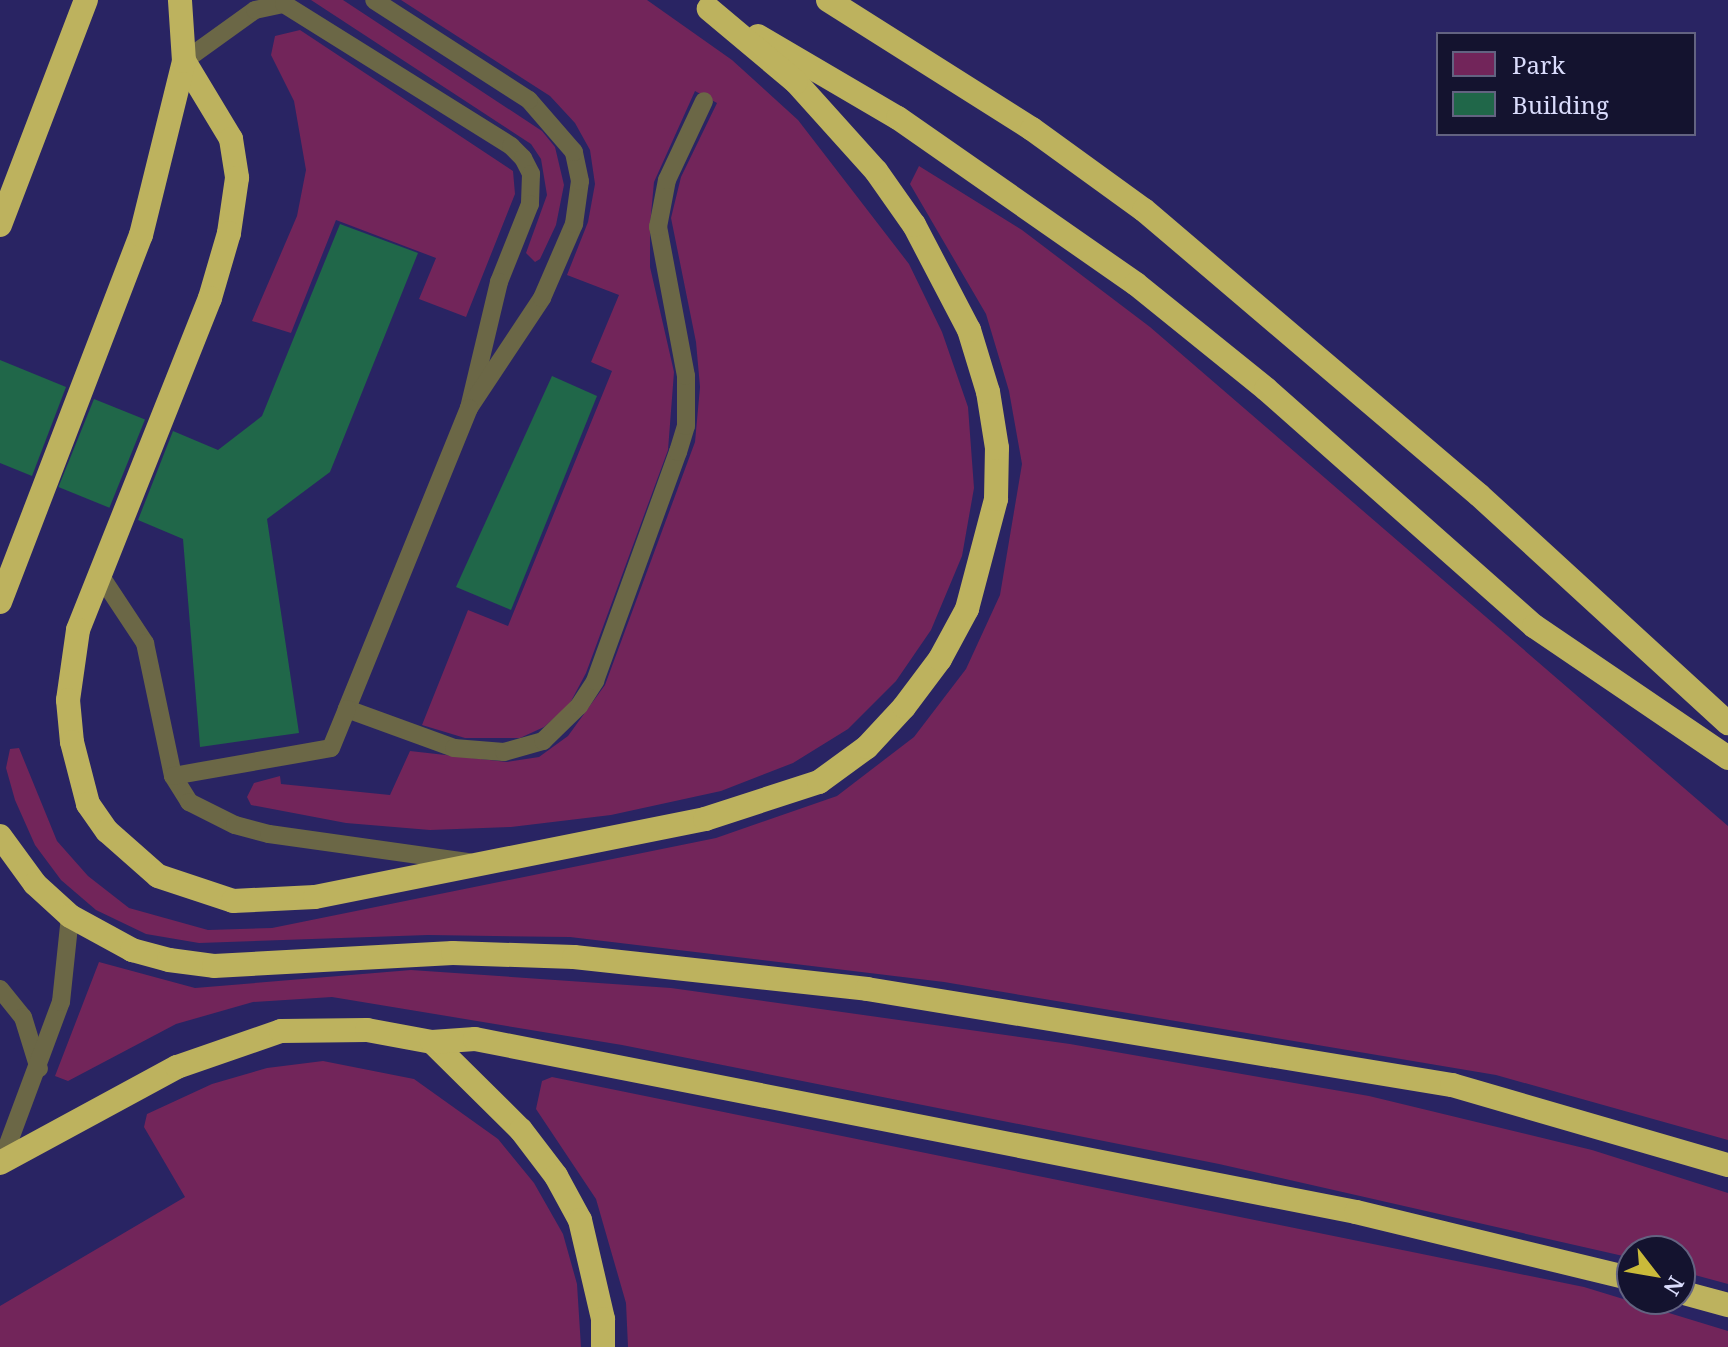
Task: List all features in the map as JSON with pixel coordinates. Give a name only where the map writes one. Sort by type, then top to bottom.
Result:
[{"type":"highway","points":[[0,225],[86,0]]},
{"type":"highway","points":[[0,602],[141,235],[184,61],[180,0]]},
{"type":"highway","points":[[828,0],[1032,129],[1144,210],[1479,495],[1728,723]]},
{"type":"highway","points":[[184,61],[231,139],[237,178],[229,233],[210,298],[78,630],[68,700],[78,776],[107,831],[158,876],[233,901],[270,901],[483,864],[705,819],[819,782],[867,747],[940,659],[967,609],[984,557],[996,499],[997,448],[988,392],[969,330],[946,280],[891,193],[837,123],[701,4]]},
{"type":"highway","points":[[701,4],[898,118],[1136,284],[1266,389],[1534,626],[1728,758]]},
{"type":"highway","points":[[4,848],[70,916],[132,950],[214,966],[453,953],[574,957],[867,989],[1452,1085],[1728,1165]]},
{"type":"highway","points":[[1,1163],[177,1067],[281,1031],[367,1030],[432,1042],[475,1039],[1341,1209],[1616,1275]]},
{"type":"highway","points":[[432,1042],[521,1130],[556,1176],[583,1231],[603,1319],[603,1347]]},
{"type":"highway","points":[[1696,1296],[1728,1305]]},
{"type":"lane","points":[[374,0],[529,100],[574,152],[580,181],[574,224],[542,298],[469,408]]},
{"type":"lane","points":[[173,776],[331,748],[469,408],[499,282],[530,204],[531,174],[523,158],[418,86],[284,4],[255,10],[184,61]]},
{"type":"lane","points":[[347,709],[441,745],[504,752],[543,741],[562,726],[595,681],[686,426],[686,376],[658,227],[667,180],[704,101]]},
{"type":"lane","points":[[100,575],[145,643],[173,776],[189,802],[235,825],[309,842],[483,864]]},
{"type":"lane","points":[[1,1163],[39,1069],[61,1002],[70,916]]},
{"type":"lane","points":[[0,989],[23,1017],[39,1069]]},
{"type":"green space","points":[[311,0],[343,0],[542,131],[555,147],[564,185],[556,225],[540,259],[535,262],[526,253],[547,195],[541,159],[531,144]]},
{"type":"green space","points":[[401,0],[647,0],[732,60],[798,120],[909,264],[942,332],[968,407],[974,488],[962,556],[931,630],[896,681],[848,729],[793,763],[721,791],[611,815],[511,827],[430,830],[346,823],[251,805],[247,797],[254,783],[280,776],[281,784],[390,795],[410,751],[507,762],[539,757],[568,736],[605,685],[695,442],[700,387],[696,342],[671,218],[681,177],[717,103],[695,91],[654,182],[650,225],[650,267],[674,372],[668,450],[586,673],[569,705],[544,727],[520,738],[465,738],[422,725],[468,610],[508,626],[612,371],[591,362],[619,295],[567,275],[588,222],[595,184],[590,150],[575,123],[550,96]]},
{"type":"green space","points":[[300,30],[513,171],[515,194],[466,317],[419,299],[436,258],[336,220],[291,333],[252,321],[297,216],[306,170],[294,101],[271,55],[275,36]]},
{"type":"green space","points":[[919,166],[1022,230],[1150,327],[1728,826],[1728,1140],[1496,1075],[944,982],[570,937],[428,935],[199,943],[146,934],[96,910],[61,880],[35,845],[15,800],[6,768],[10,749],[19,748],[57,841],[88,876],[129,908],[208,930],[272,928],[716,838],[837,796],[914,737],[966,669],[1000,595],[1022,464],[1009,391],[986,314],[910,184]]},
{"type":"green space","points":[[99,962],[195,988],[411,970],[671,988],[1070,1044],[1369,1096],[1592,1150],[1728,1193],[1728,1284],[1696,1275],[1696,1235],[1616,1235],[1616,1254],[1219,1164],[622,1045],[332,997],[253,1002],[176,1024],[68,1081],[55,1076]]},
{"type":"green space","points":[[323,1061],[414,1079],[498,1139],[534,1183],[563,1234],[577,1284],[581,1347],[0,1347],[0,1306],[185,1197],[144,1127],[147,1114],[212,1084],[267,1068]]},
{"type":"green space","points":[[552,1077],[1584,1287],[1616,1297],[1616,1315],[1676,1315],[1728,1331],[1728,1347],[628,1347],[626,1303],[596,1199],[536,1109],[542,1081]]},
{"type":"building","points":[[340,224],[418,253],[330,472],[267,519],[299,733],[200,747],[183,539],[138,520],[173,431],[218,450],[262,416]]},
{"type":"building","points":[[0,360],[66,387],[32,476],[0,463]]},
{"type":"building","points":[[552,376],[597,396],[511,610],[456,587]]},
{"type":"building","points":[[94,399],[145,420],[109,508],[58,487]]}]
